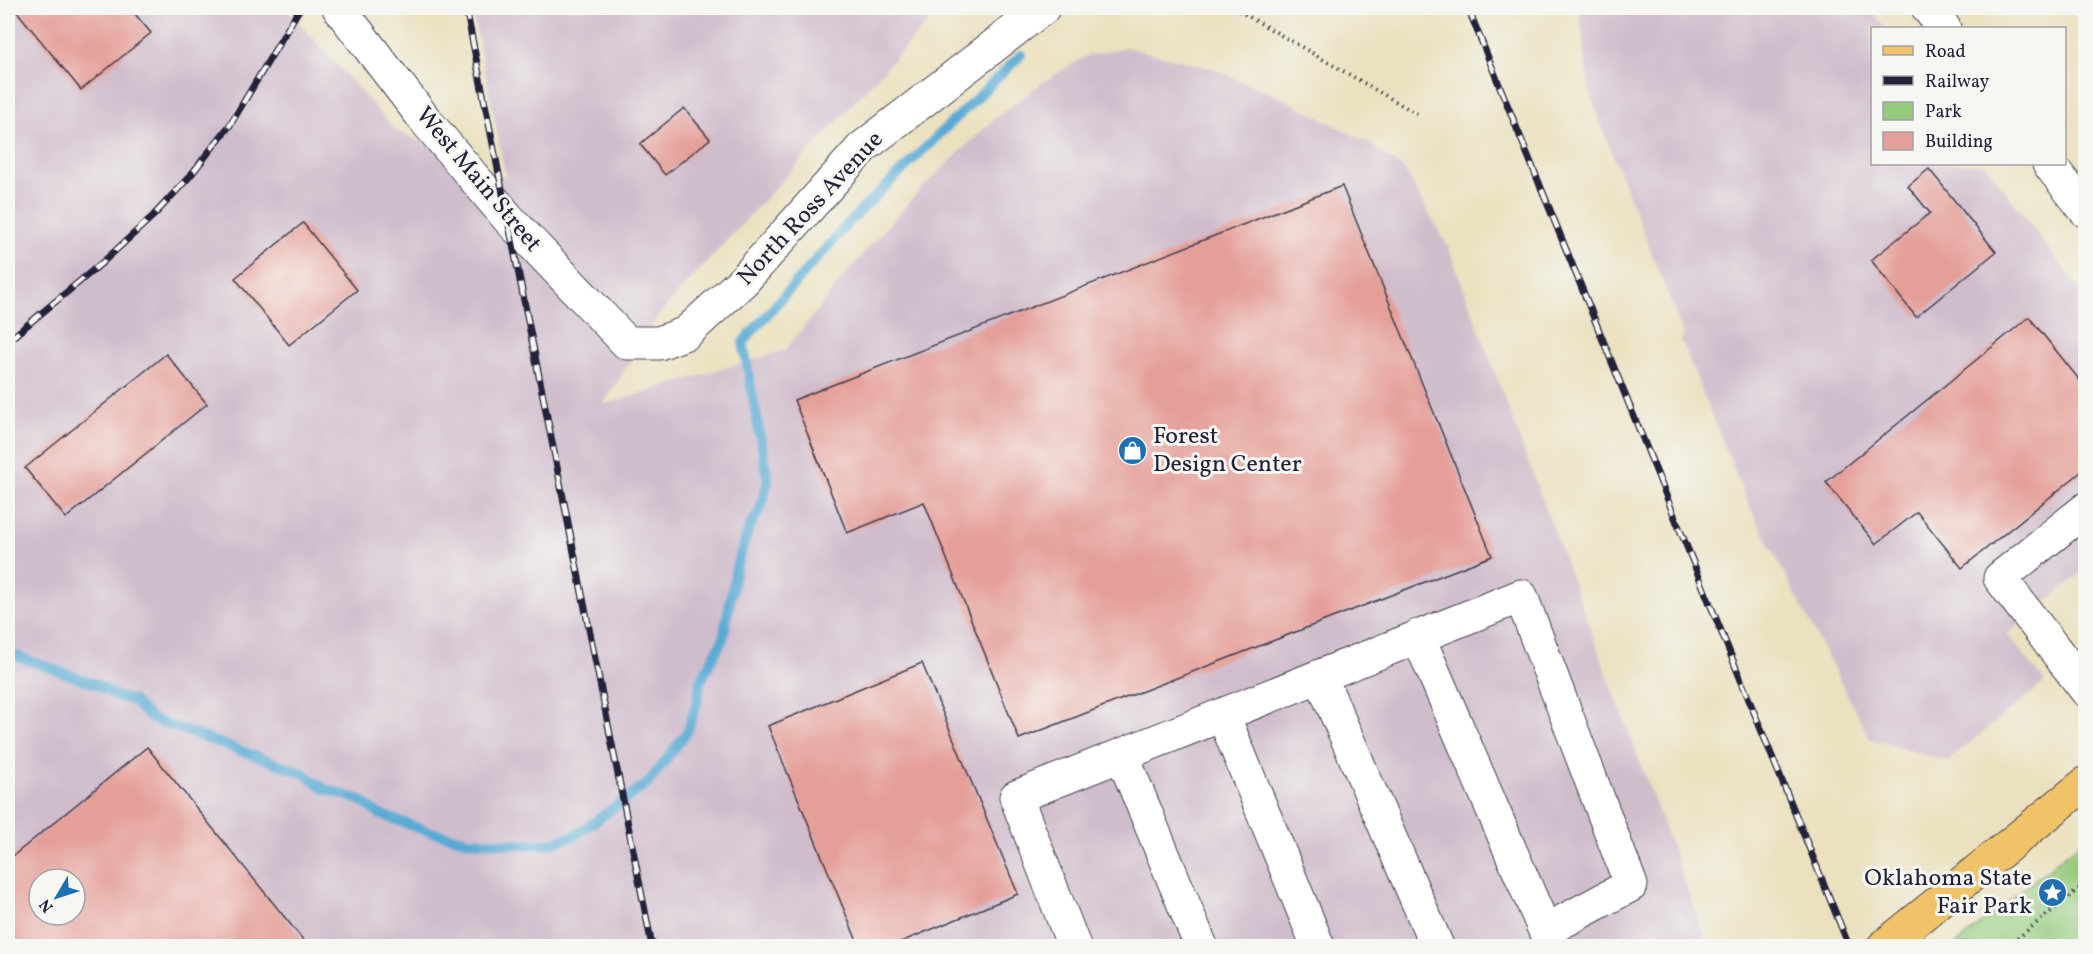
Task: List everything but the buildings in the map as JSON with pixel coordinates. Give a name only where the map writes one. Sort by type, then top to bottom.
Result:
[{"type":"main road","points":[[1884,946],[2085,783]]},
{"type":"street","name":"West Main Street","points":[[339,8],[426,121],[508,218],[627,343]]},
{"type":"street","name":"North Ross Avenue","points":[[627,343],[659,343],[686,333],[744,280],[861,148],[1043,8]]},
{"type":"street","points":[[1928,8],[1943,27]]},
{"type":"street","points":[[2050,165],[2085,211]]},
{"type":"street","points":[[2085,509],[2000,578],[2085,690]]},
{"type":"street","points":[[1074,946],[1016,797],[1418,636],[1521,596],[1632,885],[1543,941],[1418,636]]},
{"type":"street","points":[[1320,676],[1437,946]]},
{"type":"street","points":[[1223,715],[1318,946]]},
{"type":"street","points":[[1122,755],[1201,946]]},
{"type":"path","points":[[1234,8],[1419,115]]},
{"type":"path","points":[[2008,946],[2085,884]]},
{"type":"shaded area","points":[[8,8],[286,8],[395,130],[506,178],[472,8],[941,8],[660,313],[603,405],[785,350],[861,256],[921,189],[994,119],[1045,81],[1086,56],[1126,47],[1214,69],[1284,99],[1367,142],[1404,169],[1449,249],[1705,937],[1694,946],[8,946]]},
{"type":"shaded area","points":[[1579,8],[1870,8],[1884,27],[1871,27],[1871,165],[1986,165],[2085,297],[2085,570],[2007,634],[2045,682],[1947,761],[1870,739],[1746,499],[1681,340],[1684,336],[1601,125],[1589,88]]},
{"type":"green space","name":"Oklahoma State Fair Park","points":[[2085,839],[2085,946],[1954,946]]},
{"type":"waterway","points":[[8,653],[98,685],[116,696],[132,700],[152,719],[303,773],[325,789],[360,800],[379,814],[427,831],[469,841],[531,845],[549,844],[576,835],[648,783],[687,732],[697,703],[700,682],[723,639],[736,568],[749,528],[760,510],[768,481],[743,342],[850,221],[1021,55]]},
{"type":"railway","points":[[8,341],[103,262],[153,216],[190,176],[230,125],[300,8]]},
{"type":"railway","points":[[466,8],[652,946]]},
{"type":"railway","points":[[1468,8],[1849,946]]},
{"type":"place","name":"Forest Design Center","points":[[1132,451]]},
{"type":"place","name":"Oklahoma State Fair Park","points":[[2053,893]]}]
